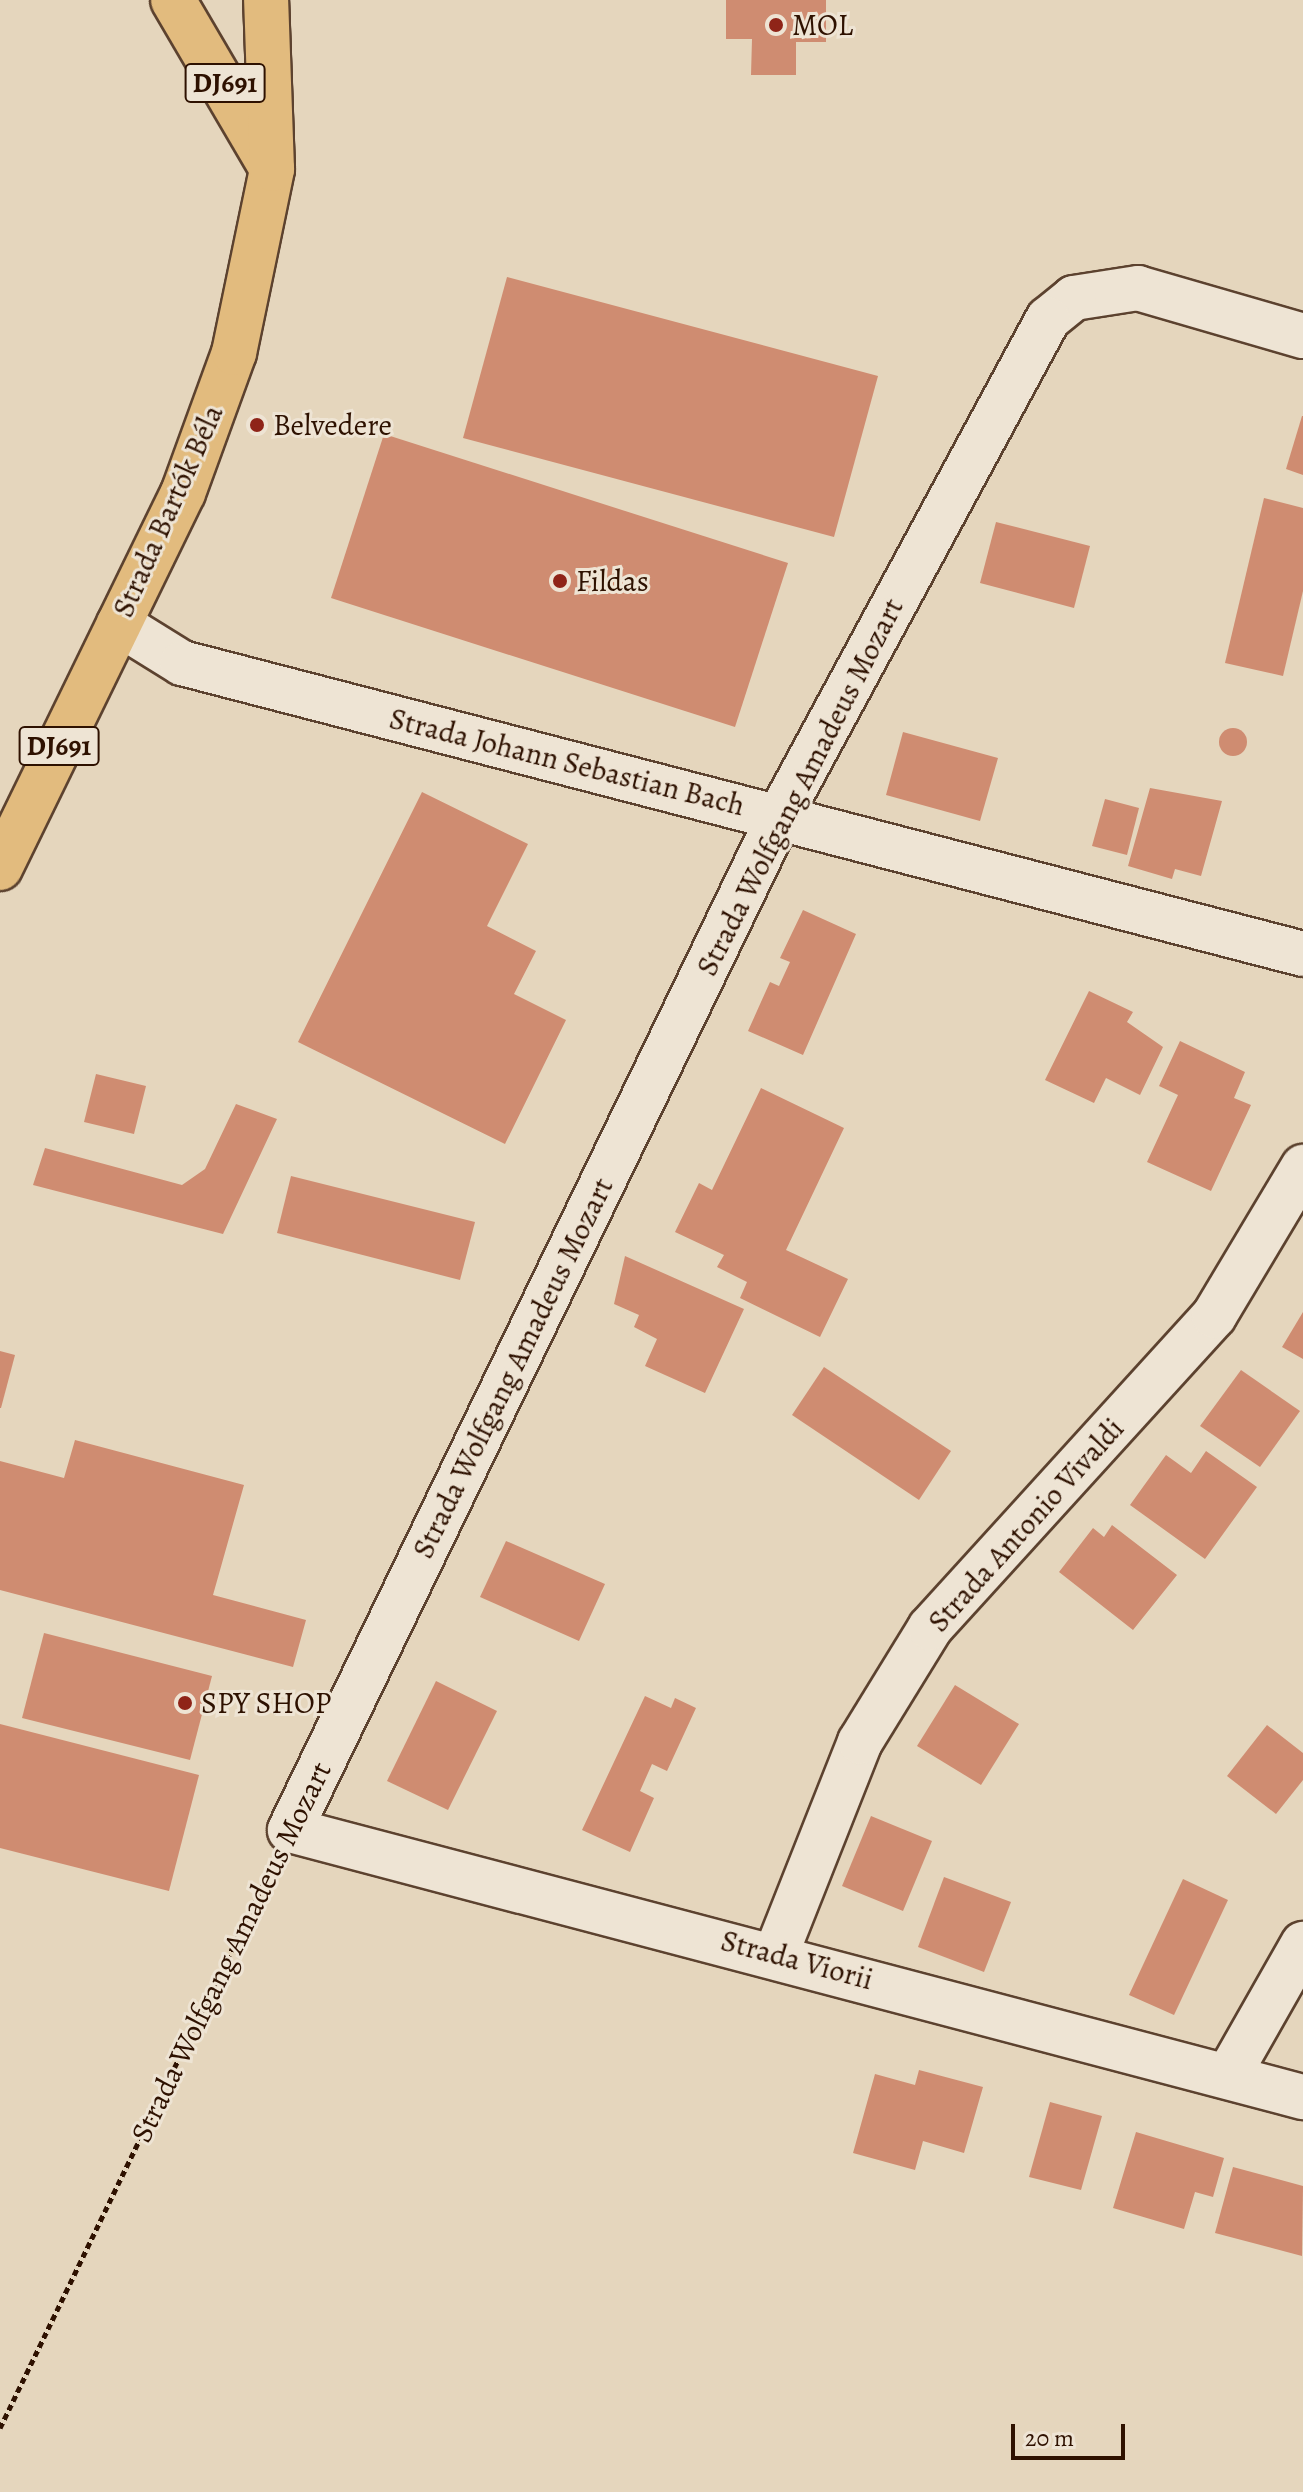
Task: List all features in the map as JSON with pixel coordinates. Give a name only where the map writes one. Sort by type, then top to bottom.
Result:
[{"type":"main road","name":"DJ691","points":[[173,0],[272,169]]},
{"type":"main road","name":"Strada Bartók Béla","points":[[0,868],[183,493],[234,353],[272,169],[273,85],[266,0]]},
{"type":"main road","name":"Strada Bartók Béla","points":[[273,85],[288,0]]},
{"type":"street","name":"Strada Wolfgang Amadeus Mozart","points":[[290,1830],[779,817],[1048,319],[1074,298],[1138,288],[1303,336]]},
{"type":"street","name":"Strada Johann Sebastian Bach","points":[[119,624],[182,663],[1303,954]]},
{"type":"street","name":"Strada Antonio Vivaldi","points":[[776,1954],[860,1742],[930,1628],[1214,1316],[1303,1167]]},
{"type":"street","name":"Strada Viorii","points":[[290,1830],[776,1954],[1303,2097]]},
{"type":"street","points":[[1228,2076],[1303,1944]]},
{"type":"path","name":"Strada Wolfgang Amadeus Mozart","points":[[0,2428],[290,1830]]},
{"type":"building","name":"MOL","points":[[726,0],[826,0],[826,42],[796,42],[796,75],[751,75],[752,39],[726,39]]},
{"type":"building","points":[[507,277],[878,376],[834,537],[463,438]]},
{"type":"building","points":[[1303,416],[1303,475],[1286,469]]},
{"type":"building","name":"Fildas","points":[[384,434],[788,563],[735,727],[331,598]]},
{"type":"building","points":[[1264,498],[1303,508],[1303,591],[1283,676],[1225,663]]},
{"type":"building","points":[[996,522],[1090,546],[1074,608],[980,583]]},
{"type":"building","points":[[1233,728],[1243,732],[1247,742],[1243,752],[1233,756],[1223,752],[1219,742],[1223,732]]},
{"type":"building","points":[[903,732],[998,758],[980,821],[886,795]]},
{"type":"building","points":[[1150,788],[1222,801],[1201,876],[1175,869],[1172,879],[1128,866]]},
{"type":"building","points":[[422,792],[528,844],[487,926],[536,951],[514,994],[566,1020],[505,1144],[298,1042]]},
{"type":"building","points":[[1105,799],[1139,808],[1127,855],[1092,846]]},
{"type":"building","points":[[803,910],[856,934],[803,1055],[748,1031],[770,982],[779,986],[790,962],[780,958]]},
{"type":"building","points":[[1089,991],[1133,1012],[1127,1022],[1163,1047],[1140,1095],[1106,1078],[1094,1103],[1045,1080]]},
{"type":"building","points":[[1180,1041],[1245,1072],[1234,1098],[1251,1105],[1211,1191],[1147,1162],[1178,1095],[1159,1086]]},
{"type":"building","points":[[96,1074],[146,1086],[134,1134],[84,1122]]},
{"type":"building","points":[[761,1088],[844,1128],[786,1250],[848,1279],[820,1337],[740,1298],[747,1282],[717,1267],[724,1255],[675,1232],[699,1183],[712,1190]]},
{"type":"building","points":[[236,1104],[277,1119],[223,1234],[33,1185],[45,1148],[182,1185],[205,1169]]},
{"type":"building","points":[[291,1176],[475,1222],[460,1280],[277,1233]]},
{"type":"building","points":[[625,1256],[744,1309],[705,1393],[645,1366],[657,1339],[634,1327],[639,1315],[614,1304]]},
{"type":"building","points":[[1303,1312],[1303,1359],[1282,1347]]},
{"type":"building","points":[[0,1351],[15,1355],[1,1408],[0,1408]]},
{"type":"building","points":[[824,1367],[951,1451],[919,1500],[792,1415]]},
{"type":"building","points":[[1241,1370],[1300,1411],[1260,1467],[1200,1426]]},
{"type":"building","points":[[75,1440],[244,1485],[213,1595],[306,1620],[293,1667],[0,1590],[0,1461],[64,1478]]},
{"type":"building","points":[[1206,1451],[1257,1487],[1205,1559],[1130,1505],[1166,1455],[1191,1473]]},
{"type":"building","points":[[1112,1525],[1177,1575],[1133,1630],[1059,1572],[1093,1528],[1104,1537]]},
{"type":"building","points":[[506,1541],[605,1584],[579,1641],[480,1597]]},
{"type":"building","points":[[44,1633],[212,1676],[190,1760],[22,1718]]},
{"type":"building","points":[[436,1681],[497,1711],[448,1810],[387,1781]]},
{"type":"building","points":[[955,1685],[1019,1724],[981,1785],[917,1746]]},
{"type":"building","points":[[645,1696],[671,1708],[675,1698],[696,1708],[667,1771],[652,1764],[640,1791],[654,1798],[630,1852],[582,1830]]},
{"type":"building","points":[[0,1724],[199,1775],[169,1891],[0,1848]]},
{"type":"building","points":[[1267,1725],[1303,1753],[1303,1780],[1276,1814],[1227,1776]]},
{"type":"building","points":[[871,1816],[932,1841],[903,1911],[842,1886]]},
{"type":"building","points":[[944,1877],[1011,1902],[984,1972],[918,1947]]},
{"type":"building","points":[[1183,1879],[1228,1900],[1174,2015],[1129,1995]]},
{"type":"building","points":[[919,2070],[983,2087],[964,2153],[923,2141],[915,2170],[853,2153],[875,2074],[915,2085]]},
{"type":"building","points":[[1050,2102],[1102,2116],[1081,2190],[1029,2177]]},
{"type":"building","points":[[1136,2132],[1224,2158],[1213,2197],[1195,2192],[1184,2229],[1113,2208]]},
{"type":"building","points":[[1233,2167],[1303,2186],[1302,2256],[1215,2233]]},
{"type":"place","name":"MOL","points":[[776,25]]},
{"type":"place","name":"Belvedere","points":[[257,425]]},
{"type":"place","name":"Fildas","points":[[560,581]]},
{"type":"place","name":"SPY SHOP","points":[[185,1703]]}]
